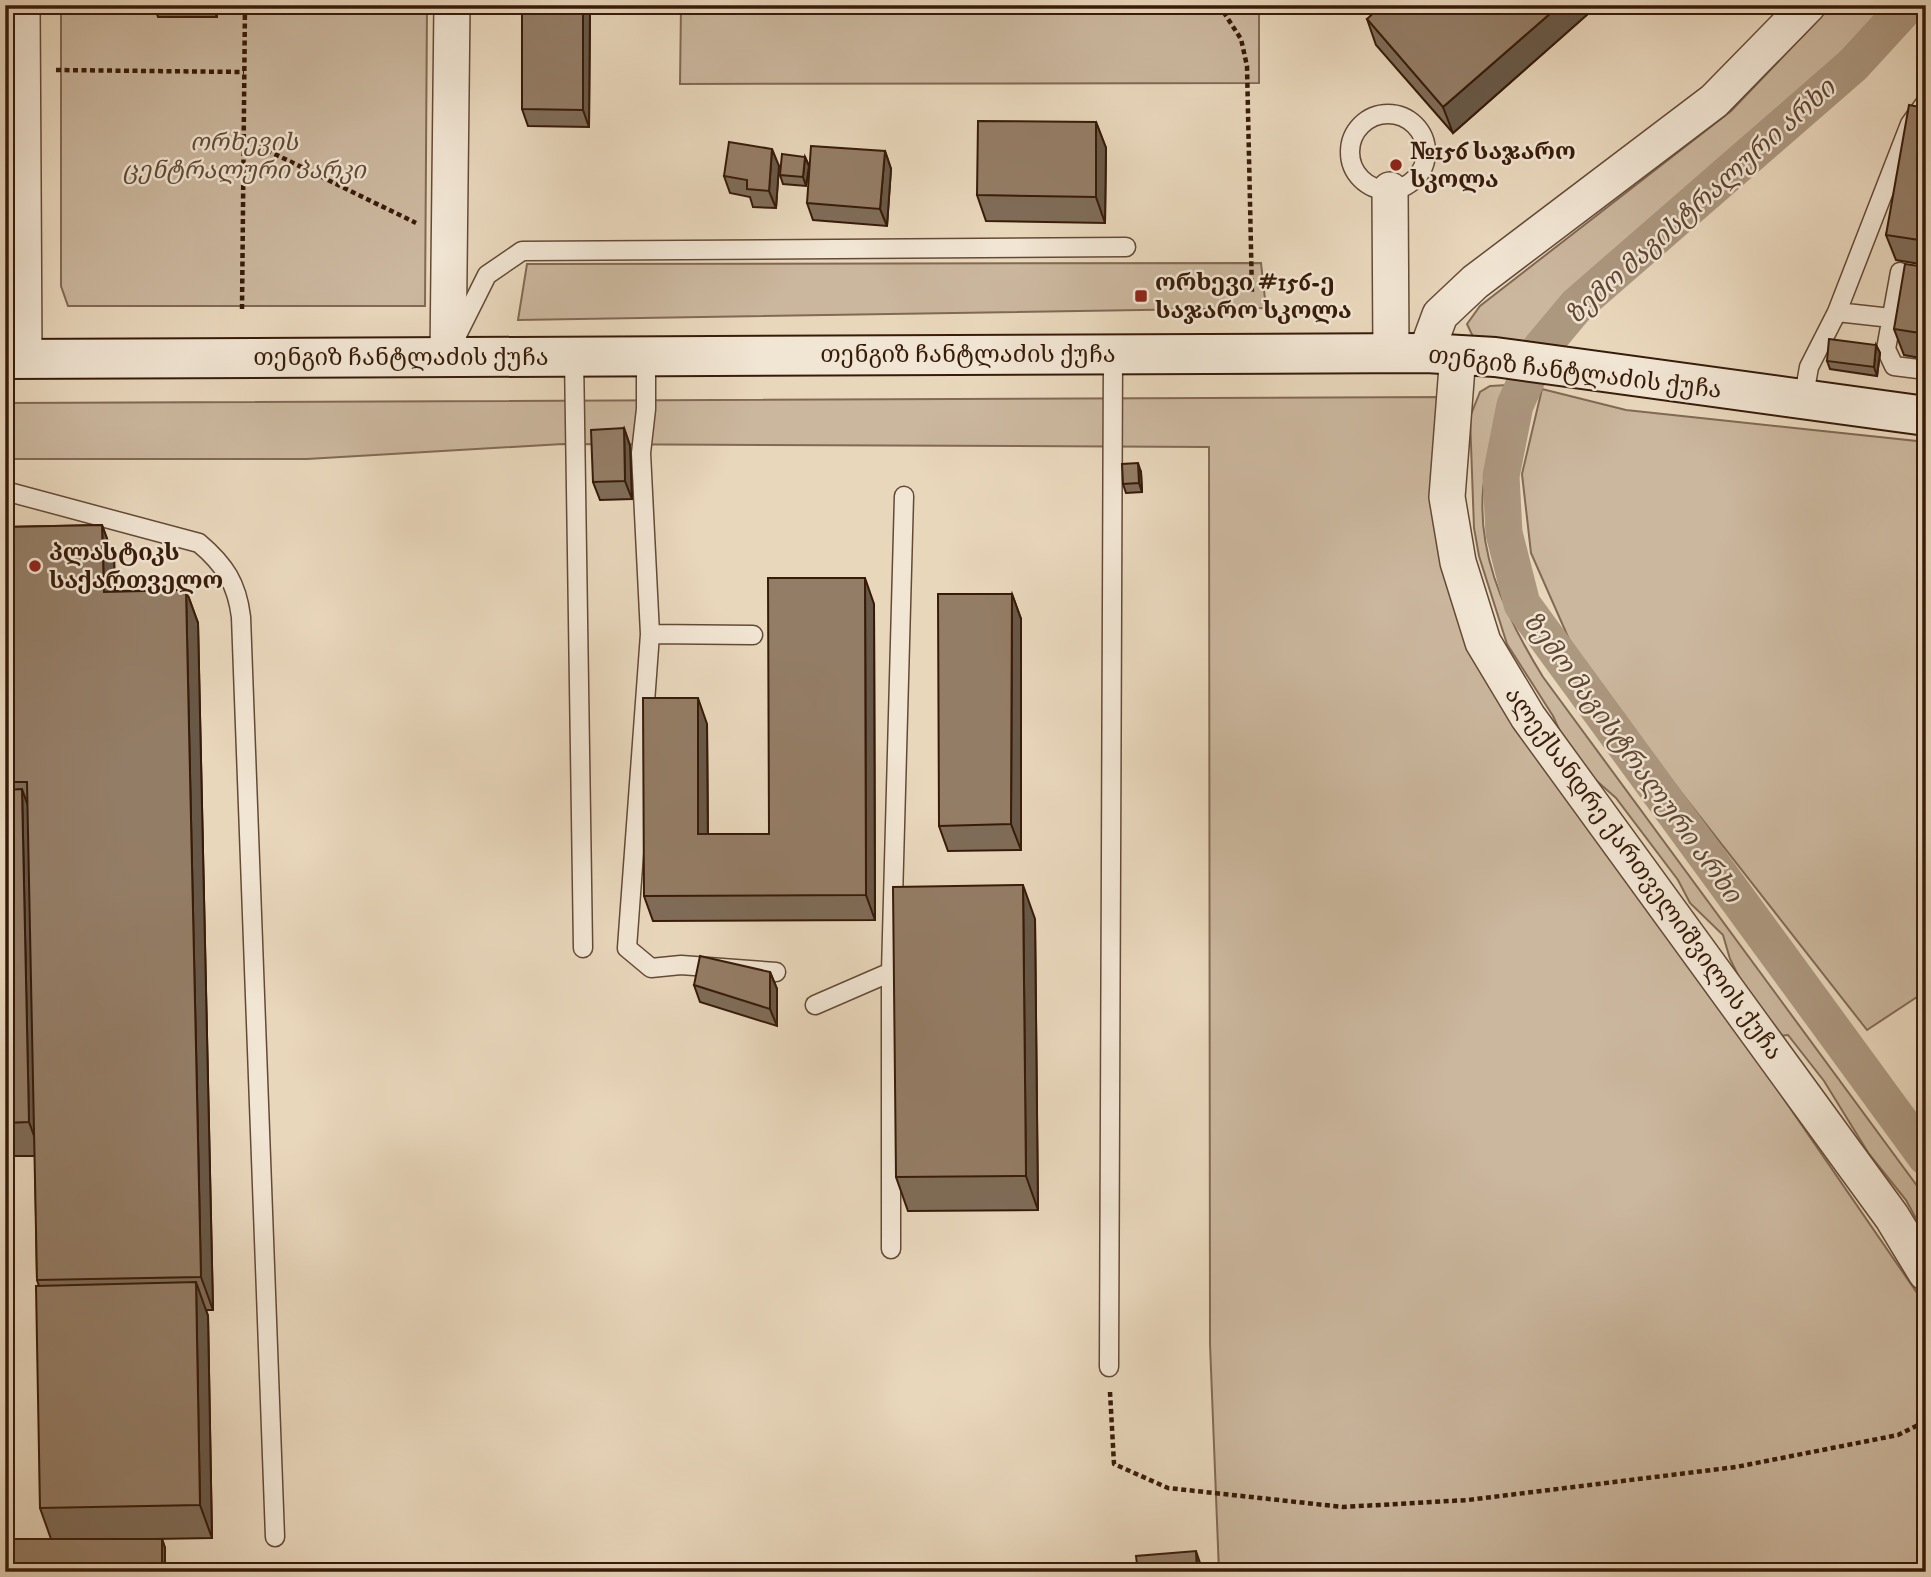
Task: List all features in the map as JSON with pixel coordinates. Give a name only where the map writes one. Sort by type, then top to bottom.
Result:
[{"type":"street","points":[[15,359],[14,298],[22,5]]},
{"type":"street","points":[[447,356],[452,5]]},
{"type":"street","points":[[1425,353],[1440,315],[1475,282],[1714,101],[1808,5]]},
{"type":"street","points":[[1390,190],[1425,353]]},
{"type":"street","name":"თენგიზ ჩანტლაძის ქუჩა","points":[[15,359],[1425,353],[1495,357],[1926,416]]},
{"type":"street","name":"ალექსანდრე ქართველიშვილის ქუჩა","points":[[1425,353],[1458,562],[1483,642],[1528,717],[1892,1217],[1926,1273]]},
{"type":"lane","points":[[1804,401],[1810,367],[1837,312],[1910,124],[1926,102]]},
{"type":"lane","points":[[1388,114],[1410,121],[1419,130],[1426,155],[1415,179],[1390,190],[1366,183],[1352,164],[1350,152],[1357,130],[1365,121],[1388,114]]},
{"type":"lane","points":[[447,356],[474,294],[486,275],[522,251],[1126,247]]},
{"type":"lane","points":[[1899,272],[1886,349],[1894,366],[1926,370]]},
{"type":"lane","points":[[1837,312],[1891,318]]},
{"type":"lane","points":[[1109,1367],[1113,353]]},
{"type":"lane","points":[[574,356],[583,948]]},
{"type":"lane","points":[[646,356],[646,409],[641,453],[650,634],[627,948],[652,968],[681,965],[776,972]]},
{"type":"lane","points":[[5,491],[199,543],[221,562],[238,591],[275,1537]]},
{"type":"lane","points":[[891,1249],[891,972],[904,496]]},
{"type":"lane","points":[[650,634],[753,635]]},
{"type":"lane","points":[[815,1005],[891,972]]},
{"type":"path","points":[[242,309],[245,5]]},
{"type":"path","points":[[1219,5],[1241,39],[1247,66],[1252,293]]},
{"type":"path","points":[[53,71],[244,72]]},
{"type":"path","points":[[244,139],[417,224]]},
{"type":"path","points":[[1109,1367],[1114,1464],[1168,1488],[1343,1507],[1468,1500],[1736,1467],[1898,1436],[1926,1421]]},
{"type":"green space","name":"ორხევის ცენტრალური პარკი","points":[[61,5],[427,5],[425,306],[68,306],[61,286]]},
{"type":"green space","points":[[681,5],[1259,5],[1259,83],[680,84]]},
{"type":"green space","points":[[1828,5],[1891,5],[1883,17],[1570,289],[1525,341],[1474,339],[1467,324],[1480,306],[1731,111],[1816,22]]},
{"type":"green space","points":[[1261,263],[1266,308],[518,320],[527,264]]},
{"type":"green space","points":[[1507,385],[1486,469],[1483,524],[1494,577],[1516,628],[1543,677],[1926,1198],[1926,1237],[1906,1200],[1869,1154],[1824,1081],[1788,1035],[1778,1036],[1744,987],[1730,959],[1723,935],[1690,903],[1678,880],[1616,798],[1590,775],[1563,738],[1553,716],[1507,644],[1479,556],[1474,528],[1470,417],[1480,392],[1490,386]]},
{"type":"green space","points":[[1542,389],[1626,410],[1926,442],[1926,991],[1867,1030],[1579,662],[1531,553],[1522,474]]},
{"type":"green space","points":[[1441,397],[1433,481],[1438,547],[1466,636],[1926,1306],[1926,1572],[1219,1572],[1210,1344],[1209,447],[563,444],[307,459],[5,459],[5,403]]},
{"type":"building","points":[[155,5],[213,5],[213,8],[155,8]]},
{"type":"building","points":[[522,5],[583,5],[583,110],[522,109]]},
{"type":"building","points":[[1382,5],[1560,5],[1443,107],[1367,19]]},
{"type":"building","points":[[1909,105],[1926,108],[1926,241],[1886,235]]},
{"type":"building","points":[[978,121],[1096,122],[1096,197],[977,195]]},
{"type":"building","points":[[729,142],[772,149],[769,191],[747,189],[747,180],[724,176]]},
{"type":"building","points":[[811,146],[885,151],[880,209],[807,203]]},
{"type":"building","points":[[782,154],[805,157],[803,177],[780,175]]},
{"type":"building","points":[[1905,264],[1926,267],[1926,334],[1894,329]]},
{"type":"building","points":[[1829,339],[1876,345],[1874,367],[1827,361]]},
{"type":"building","points":[[624,428],[625,481],[593,482],[591,430]]},
{"type":"building","points":[[1138,463],[1139,483],[1123,484],[1122,464]]},
{"type":"building","points":[[102,525],[104,592],[186,590],[201,1277],[37,1280],[27,782],[5,782],[5,527]]},
{"type":"building","points":[[768,578],[865,578],[866,895],[644,896],[643,698],[698,698],[698,834],[769,834]]},
{"type":"building","points":[[938,594],[1012,594],[1011,824],[939,826]]},
{"type":"building","points":[[22,789],[29,1122],[5,1123],[5,790]]},
{"type":"building","points":[[1023,885],[1026,1176],[896,1177],[893,887]]},
{"type":"building","points":[[700,956],[770,972],[770,1009],[694,985]]},
{"type":"building","points":[[196,1282],[200,1505],[40,1508],[36,1286]]},
{"type":"building","points":[[5,1539],[162,1539],[162,1572],[5,1572]]},
{"type":"building","points":[[1196,1551],[1197,1572],[1138,1572],[1136,1556]]},
{"type":"waterway","name":"ზემო მაგისტრალური არხი","points":[[1908,5],[1853,65],[1577,305],[1541,348],[1515,405],[1501,476],[1504,533],[1522,604],[1926,1157]]},
{"type":"place","name":"№156 საჯარო სკოლა","points":[[1396,165]]},
{"type":"place","name":"ორხევი #156-ე საჯარო სკოლა","points":[[1141,296]]},
{"type":"place","name":"პლასტიკს საქართველო","points":[[35,566]]}]
